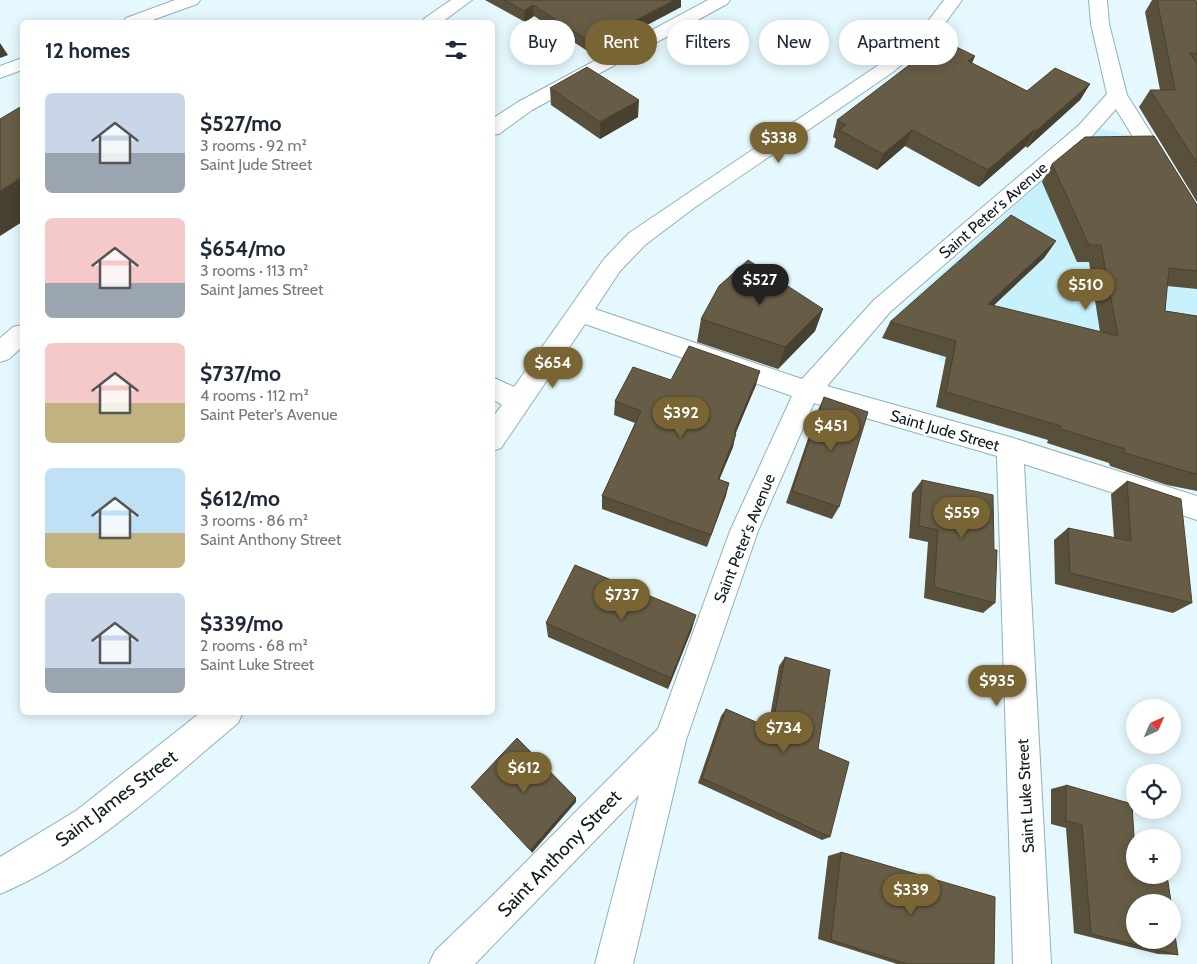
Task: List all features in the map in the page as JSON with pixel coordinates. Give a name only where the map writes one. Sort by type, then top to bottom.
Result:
[{"type":"street","points":[[137,20],[192,0]]},
{"type":"street","points":[[434,20],[464,0]]},
{"type":"street","points":[[495,127],[525,106],[721,0]]},
{"type":"street","points":[[495,436],[612,265],[637,239],[870,80],[932,27],[947,11],[953,0]]},
{"type":"street","points":[[1098,0],[1100,24],[1117,95],[1197,224]]},
{"type":"street","points":[[0,72],[20,65]]},
{"type":"street","name":"Saint Peter's Avenue","points":[[614,964],[670,740],[744,531],[807,391],[882,306],[1086,130],[1117,95]]},
{"type":"street","name":"Saint Jude Street","points":[[580,313],[807,391],[1010,448],[1197,508]]},
{"type":"street","points":[[0,352],[20,336]]},
{"type":"street","points":[[495,389],[520,402]]},
{"type":"street","name":"Saint Luke Street","points":[[1010,448],[1032,964]]},
{"type":"street","name":"Saint James Street","points":[[0,876],[23,866],[97,815],[223,715]]},
{"type":"street","name":"Saint Anthony Street","points":[[448,964],[503,911],[670,740]]},
{"type":"shaded area","points":[[1099,128],[1137,137],[1197,246],[1197,422],[939,360],[944,323],[900,311]]},
{"type":"building","points":[[504,0],[675,0],[636,20],[585,20],[585,38],[575,32],[575,20],[556,20],[533,5],[524,11]]},
{"type":"building","points":[[1157,0],[1196,0],[1197,54],[1190,53],[1197,64],[1197,163],[1150,90],[1175,90]]},
{"type":"building","points":[[958,48],[975,56],[968,61],[1027,91],[1055,68],[1090,84],[988,170],[912,130],[883,154],[839,130],[846,125],[837,120],[909,65],[958,65]]},
{"type":"building","points":[[587,67],[639,100],[600,122],[550,88]]},
{"type":"building","points":[[20,107],[20,178],[0,191],[0,119]]},
{"type":"building","points":[[1154,136],[1197,205],[1197,271],[1169,268],[1165,311],[1197,316],[1197,474],[1125,453],[1125,449],[1061,429],[1061,426],[946,392],[956,341],[890,322],[1011,215],[1056,241],[988,304],[1118,336],[1101,245],[1089,245],[1052,164],[1085,137]]},
{"type":"building","points":[[748,260],[823,309],[785,347],[701,319],[719,286]]},
{"type":"building","points":[[689,346],[760,371],[734,433],[736,434],[718,479],[729,483],[711,535],[602,496],[641,411],[615,401],[633,367],[671,380]]},
{"type":"building","points":[[824,397],[868,412],[839,507],[792,491]]},
{"type":"building","points":[[922,480],[993,495],[994,550],[997,550],[995,603],[934,587],[938,530],[919,526]]},
{"type":"building","points":[[1127,481],[1181,499],[1192,603],[1070,573],[1068,528],[1131,541]]},
{"type":"building","points":[[575,565],[696,615],[671,678],[546,623]]},
{"type":"building","points":[[785,657],[830,670],[818,749],[849,762],[830,837],[702,778],[726,709],[772,729]]},
{"type":"building","points":[[517,738],[576,798],[530,850],[471,787]]},
{"type":"building","points":[[1066,785],[1126,802],[1126,819],[1133,819],[1134,829],[1126,829],[1126,884],[1168,884],[1170,894],[1126,894],[1126,942],[1091,934],[1082,825],[1066,821]]},
{"type":"building","points":[[841,852],[995,897],[994,964],[907,964],[831,940]]},
{"type":"building","points":[[1153,949],[1177,949],[1178,955]]}]
